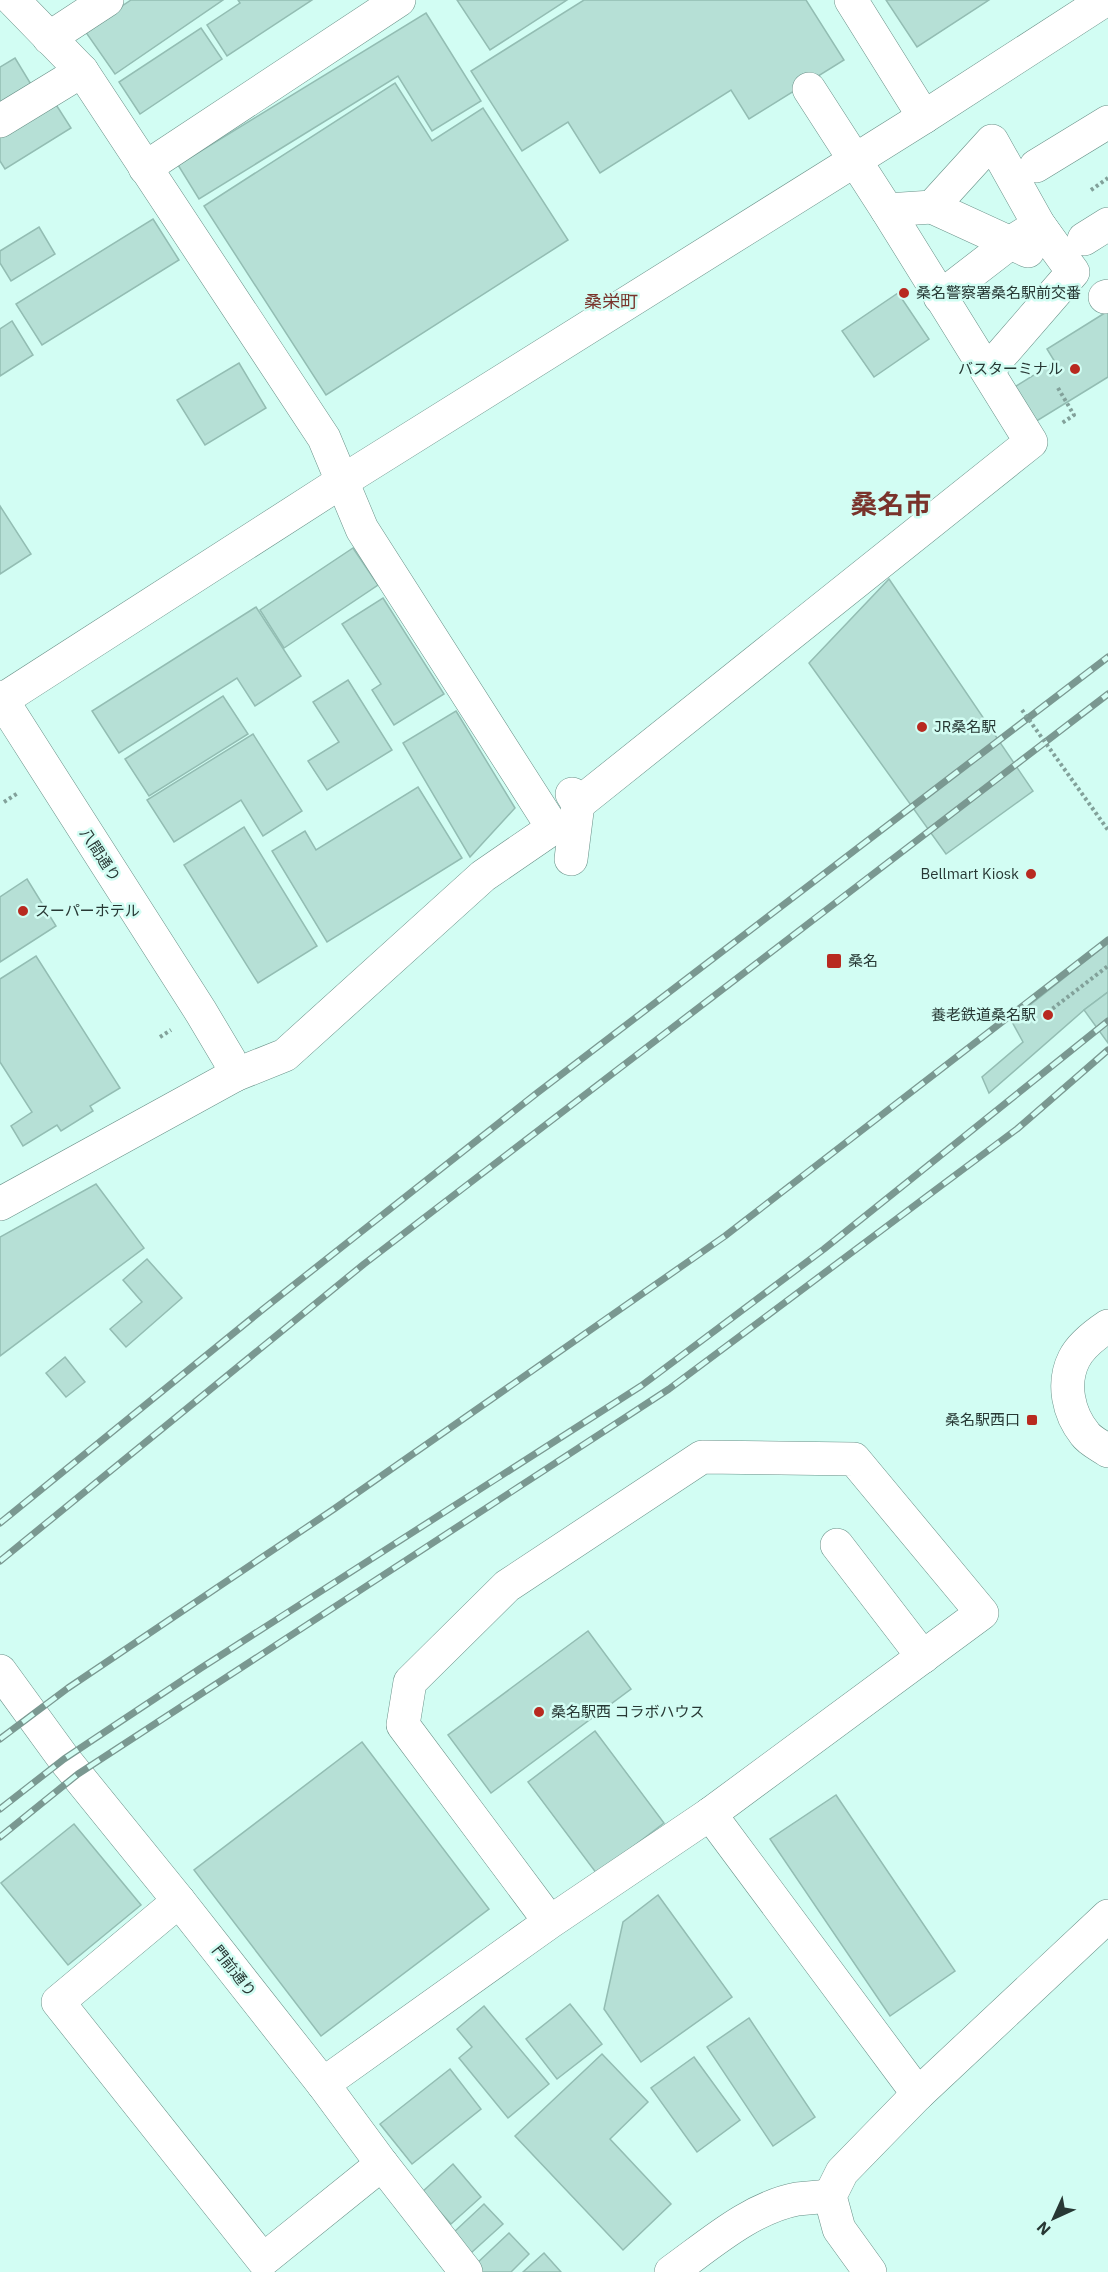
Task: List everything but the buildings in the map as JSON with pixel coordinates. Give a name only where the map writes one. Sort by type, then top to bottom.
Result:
[{"type":"street","points":[[0,1204],[235,1074],[285,1055],[483,876],[553,828],[362,529],[324,438],[82,70],[13,0]]},
{"type":"street","points":[[50,38],[107,0]]},
{"type":"street","points":[[145,168],[399,0]]},
{"type":"street","points":[[851,0],[924,117]]},
{"type":"street","points":[[1,699],[341,482],[855,161],[1105,0]]},
{"type":"street","points":[[0,121],[82,70]]},
{"type":"street","points":[[571,859],[575,798],[1031,442],[988,370],[809,89]]},
{"type":"street","points":[[1036,166],[1108,122]]},
{"type":"street","points":[[932,207],[992,141],[1039,225],[1073,272]]},
{"type":"street","points":[[887,210],[932,207],[1073,272]]},
{"type":"street","points":[[940,297],[1010,243],[1039,225]]},
{"type":"street","points":[[988,370],[1073,272]]},
{"type":"street","name":"八間通り","points":[[1,699],[201,1012],[229,1059],[235,1074]]},
{"type":"street","points":[[1108,1326],[1093,1336],[1074,1358],[1066,1384],[1072,1412],[1086,1436],[1108,1451]]},
{"type":"street","points":[[323,2084],[550,1922],[710,1814],[982,1613],[855,1459],[702,1457],[507,1586],[411,1682],[403,1725],[550,1922]]},
{"type":"street","points":[[837,1545],[923,1657]]},
{"type":"street","name":"門前通り","points":[[0,1671],[64,1760],[323,2084],[466,2272]]},
{"type":"street","points":[[710,1814],[918,2094]]},
{"type":"street","points":[[179,1901],[58,2002],[263,2260],[382,2164]]},
{"type":"street","points":[[870,2272],[839,2229],[830,2196],[842,2172],[918,2094],[1108,1916]]},
{"type":"street","points":[[671,2272],[735,2227],[765,2210],[796,2200],[830,2196]]},
{"type":"path","points":[[1022,710],[1108,830]]},
{"type":"path","points":[[1043,1016],[1108,966]]},
{"type":"railway","points":[[0,1523],[262,1310],[537,1093],[1108,657]]},
{"type":"railway","points":[[0,1561],[364,1264],[1108,694]]},
{"type":"railway","points":[[0,1739],[68,1688],[334,1509],[725,1236],[1108,940]]},
{"type":"railway","points":[[0,1809],[64,1759],[201,1668],[641,1386],[824,1249],[1108,1021]]},
{"type":"railway","points":[[0,1837],[78,1774],[669,1389],[1017,1129],[1108,1050]]},
{"type":"place","name":"桑名警察署桑名駅前交番","points":[[904,293]]},
{"type":"place","name":"バスターミナル","points":[[1075,369]]},
{"type":"place","name":"JR桑名駅","points":[[922,727]]},
{"type":"place","name":"Bellmart Kiosk","points":[[1031,874]]},
{"type":"place","name":"スーパーホテル","points":[[23,911]]},
{"type":"place","name":"桑名","points":[[834,961]]},
{"type":"place","name":"養老鉄道桑名駅","points":[[1048,1015]]},
{"type":"place","name":"桑名駅西口","points":[[1032,1420]]},
{"type":"place","name":"桑名駅西 コラボハウス","points":[[539,1712]]},
{"type":"district","name":"桑栄町","points":[[611,302]]},
{"type":"district","name":"桑名市","points":[[891,505]]}]
